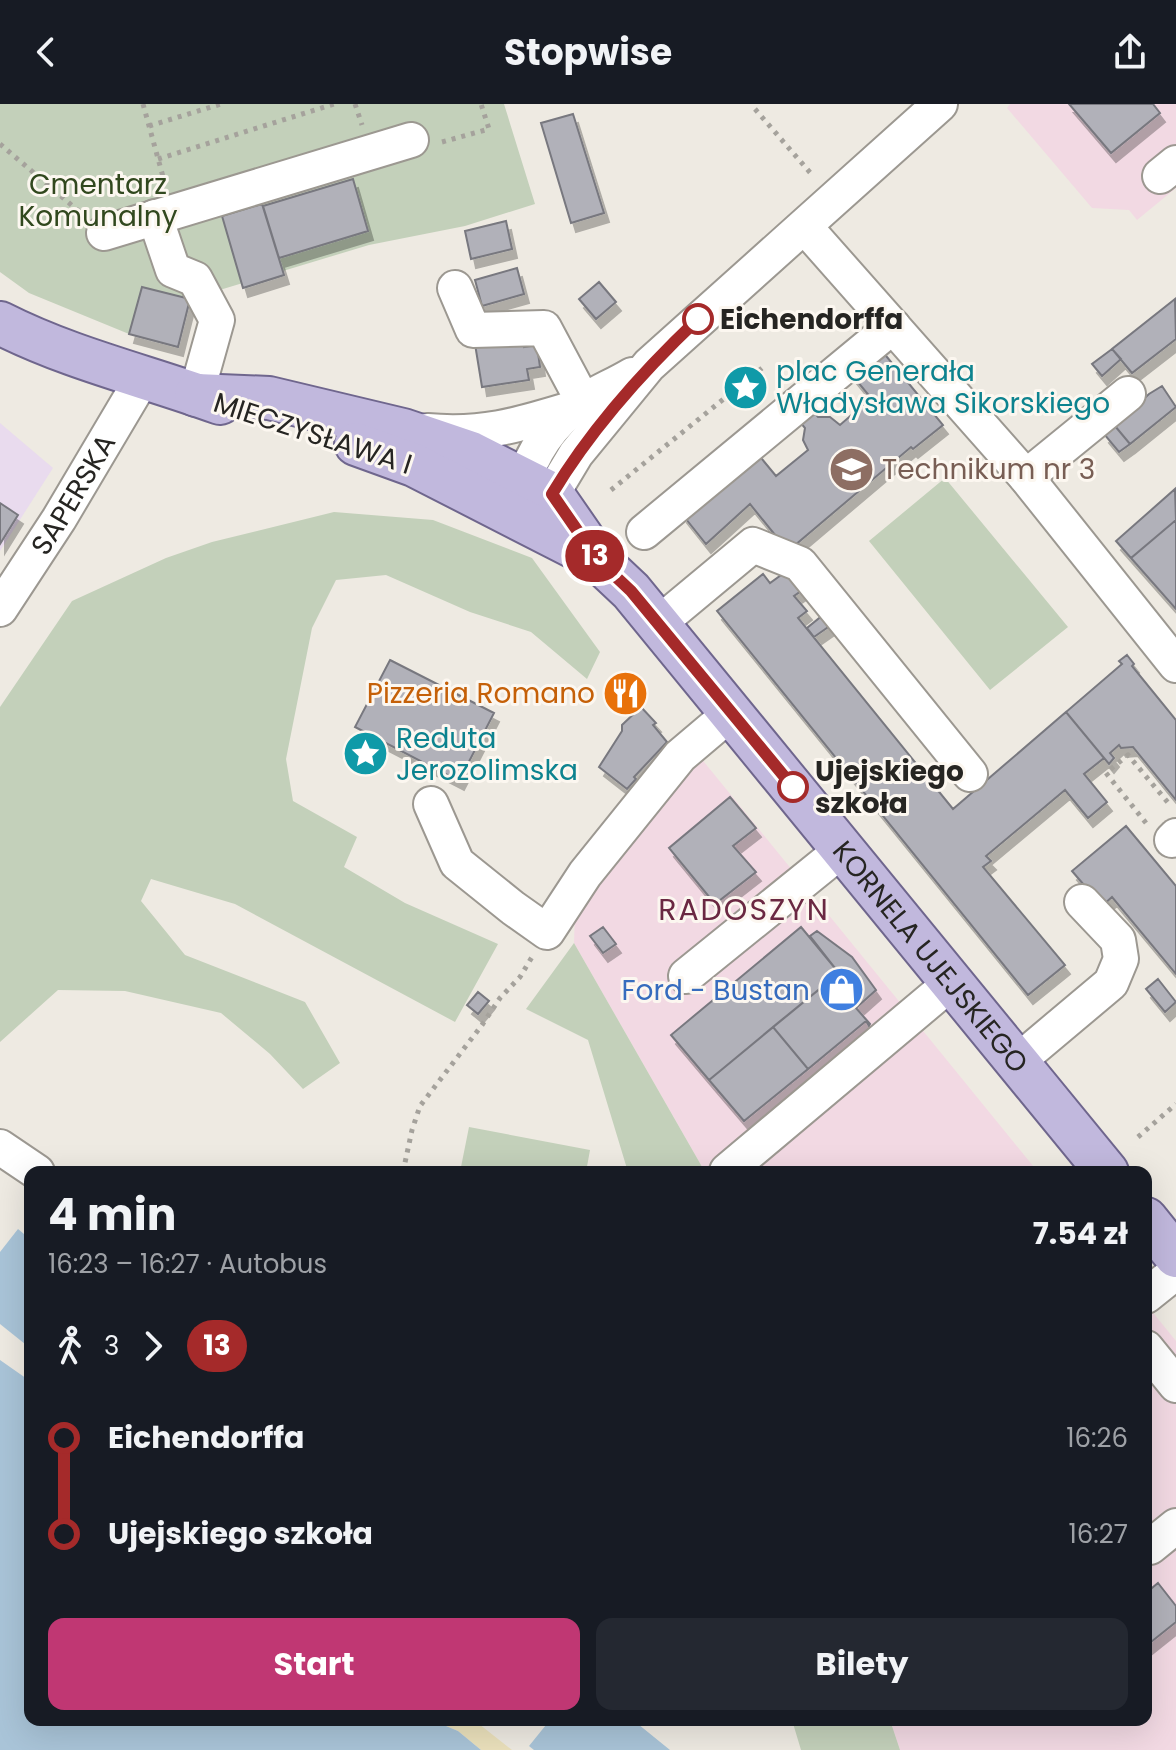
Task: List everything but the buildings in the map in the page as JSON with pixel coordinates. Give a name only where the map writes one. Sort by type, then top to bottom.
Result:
[{"type":"main road","name":"MIECZYSŁAWA I","points":[[0,323],[37,342],[142,379],[265,419],[377,449],[427,471],[530,496]]},
{"type":"main road","name":"MIECZYSŁAWA I","points":[[196,395],[269,398],[403,430],[471,453],[530,496]]},
{"type":"main road","name":"KORNELA UJEJSKIEGO","points":[[530,496],[631,591],[1102,1166]]},
{"type":"main road","points":[[1152,1226],[1176,1256]]},
{"type":"street","points":[[530,496],[576,454],[649,365],[940,104]]},
{"type":"street","points":[[104,233],[411,140]]},
{"type":"street","points":[[164,215],[173,270],[195,279],[217,320],[196,395]]},
{"type":"street","points":[[805,227],[1026,477],[1171,650]]},
{"type":"street","points":[[455,288],[473,330],[544,328],[578,406]]},
{"type":"street","points":[[644,532],[893,326]]},
{"type":"street","points":[[403,430],[456,434],[503,430],[578,406],[649,365]]},
{"type":"street","name":"SAPERSKA","points":[[0,609],[59,519],[142,379]]},
{"type":"street","points":[[1026,477],[1128,394]]},
{"type":"street","points":[[530,496],[543,440],[578,406]]},
{"type":"street","points":[[658,624],[753,545],[800,564],[970,774]]},
{"type":"street","points":[[431,804],[457,863],[547,932],[585,874],[680,756],[732,712]]},
{"type":"street","points":[[686,976],[843,849]]},
{"type":"street","points":[[1017,1062],[1111,983],[1121,959],[1118,940],[1082,902]]},
{"type":"street","points":[[733,1166],[952,982]]},
{"type":"street","points":[[0,1147],[28,1166]]},
{"type":"street","points":[[1152,1291],[1176,1272]]},
{"type":"street","points":[[1152,1355],[1176,1385]]},
{"type":"path","points":[[143,104],[158,159],[164,215]]},
{"type":"path","points":[[149,126],[221,104]]},
{"type":"path","points":[[158,159],[334,104]]},
{"type":"path","points":[[755,109],[819,183]]},
{"type":"path","points":[[0,144],[104,233]]},
{"type":"path","points":[[611,490],[762,368]]},
{"type":"path","points":[[1128,755],[1175,829],[1145,822],[1106,773],[1128,755]]},
{"type":"path","points":[[404,1166],[420,1106],[500,998],[520,977],[547,932]]},
{"type":"path","points":[[1138,1137],[1176,1104]]},
{"type":"shaded area","points":[[1010,104],[1176,104],[1176,188],[1137,220],[1129,210],[1092,208],[1007,108]]},
{"type":"shaded area","points":[[0,423],[53,468],[0,551]]},
{"type":"shaded area","points":[[700,757],[1033,1166],[702,1166],[574,943],[575,913]]},
{"type":"shaded area","points":[[1152,1311],[1176,1341],[1176,1750],[900,1750],[892,1726],[1152,1726]]},
{"type":"green space","name":"Cmentarz Komunalny","points":[[0,104],[504,104],[535,204],[465,226],[369,245],[190,299],[142,287],[129,334],[29,293],[0,272]]},
{"type":"green space","points":[[945,478],[1068,627],[990,690],[869,541]]},
{"type":"green space","points":[[334,512],[433,520],[532,558],[600,652],[587,679],[531,632],[470,612],[386,575],[336,580],[312,628],[286,759],[293,801],[357,837],[344,867],[405,903],[498,944],[455,1022],[235,904],[151,879],[141,901],[185,955],[305,1002],[340,1063],[303,1089],[270,1054],[221,1013],[125,991],[58,990],[0,1042],[0,707],[72,601],[166,558],[212,542]]},
{"type":"green space","points":[[574,943],[702,1166],[626,1166],[588,1040],[526,1009]]},
{"type":"green space","points":[[469,1127],[590,1150],[587,1166],[461,1166]]},
{"type":"green space","points":[[794,1726],[892,1726],[900,1750],[801,1750]]},
{"type":"sand","points":[[446,1726],[482,1726],[512,1750],[481,1750],[458,1731]]},
{"type":"water","points":[[18,1229],[24,1234],[24,1343],[0,1324],[0,1252]]},
{"type":"water","points":[[0,1360],[24,1377],[24,1726],[446,1726],[458,1731],[481,1750],[0,1750]]},
{"type":"water","points":[[545,1726],[640,1726],[670,1750],[534,1750],[529,1746]]},
{"type":"bus line","name":"13","points":[[698,319],[649,365],[576,454],[552,494],[597,559],[631,591],[793,787]]},
{"type":"place","name":"Eichendorffa","points":[[698,319]]},
{"type":"place","name":"plac Generała Władysława Sikorskiego","points":[[745,387]]},
{"type":"place","name":"Technikum nr 3","points":[[851,469]]},
{"type":"place","name":"Pizzeria Romano","points":[[626,693]]},
{"type":"place","name":"Reduta Jerozolimska","points":[[365,754]]},
{"type":"place","name":"Ujejskiego szkoła","points":[[793,787]]},
{"type":"place","name":"Ford - Bustan","points":[[841,990]]},
{"type":"district","name":"RADOSZYN","points":[[744,910]]}]
